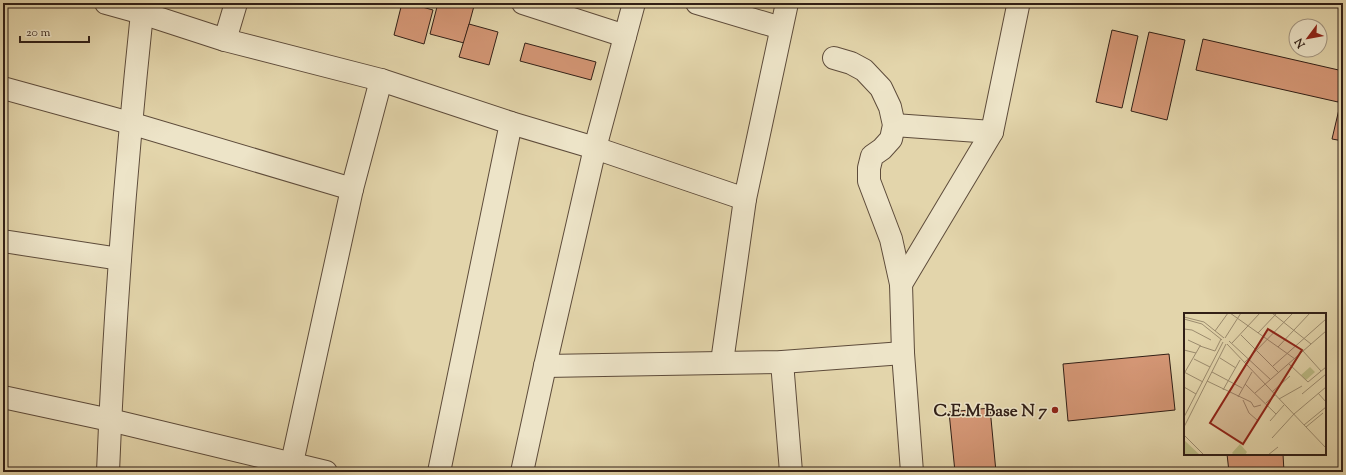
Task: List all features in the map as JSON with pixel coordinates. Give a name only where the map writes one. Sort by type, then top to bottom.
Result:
[{"type":"street","points":[[106,3],[225,40],[381,80],[511,123],[595,148],[745,199]]},
{"type":"street","points":[[225,40],[236,3]]},
{"type":"street","points":[[523,3],[625,36]]},
{"type":"street","points":[[522,472],[595,148],[634,3]]},
{"type":"street","points":[[697,3],[782,28]]},
{"type":"street","points":[[722,362],[745,199],[787,3]]},
{"type":"street","points":[[901,284],[992,132],[1018,6]]},
{"type":"street","points":[[108,472],[120,259],[130,123],[142,13]]},
{"type":"street","points":[[834,58],[851,63],[864,70],[882,88],[890,107],[894,125],[891,139],[882,149],[872,156],[869,168],[869,180],[891,240],[901,284],[903,353],[912,472]]},
{"type":"street","points":[[290,468],[352,189],[381,80]]},
{"type":"street","points":[[3,88],[130,123],[352,189]]},
{"type":"street","points":[[439,472],[511,123]]},
{"type":"street","points":[[894,125],[992,132]]},
{"type":"street","points":[[3,240],[120,259]]},
{"type":"street","points":[[545,366],[782,362],[903,353]]},
{"type":"street","points":[[782,362],[791,472]]},
{"type":"street","points":[[3,397],[110,420],[290,468],[326,472]]},
{"type":"building","points":[[402,3],[408,3],[433,10],[424,44],[394,35]]},
{"type":"building","points":[[438,3],[463,3],[474,6],[464,43],[430,34]]},
{"type":"building","points":[[469,24],[498,32],[489,65],[459,57]]},
{"type":"building","points":[[1112,30],[1138,36],[1122,108],[1096,102]]},
{"type":"building","points":[[1149,32],[1185,40],[1167,120],[1131,111]]},
{"type":"building","points":[[1203,39],[1343,71],[1343,82],[1338,102],[1196,70]]},
{"type":"building","points":[[525,43],[596,62],[591,80],[520,61]]},
{"type":"building","points":[[1340,105],[1343,106],[1343,141],[1332,139]]},
{"type":"building","points":[[1169,354],[1175,410],[1068,421],[1063,364]]},
{"type":"building","points":[[990,408],[996,472],[955,472],[949,412]]},
{"type":"building","points":[[1227,455],[1283,455],[1284,472],[1229,472]]},
{"type":"place","name":"C.E.M Base N 7","points":[[1055,410]]}]
